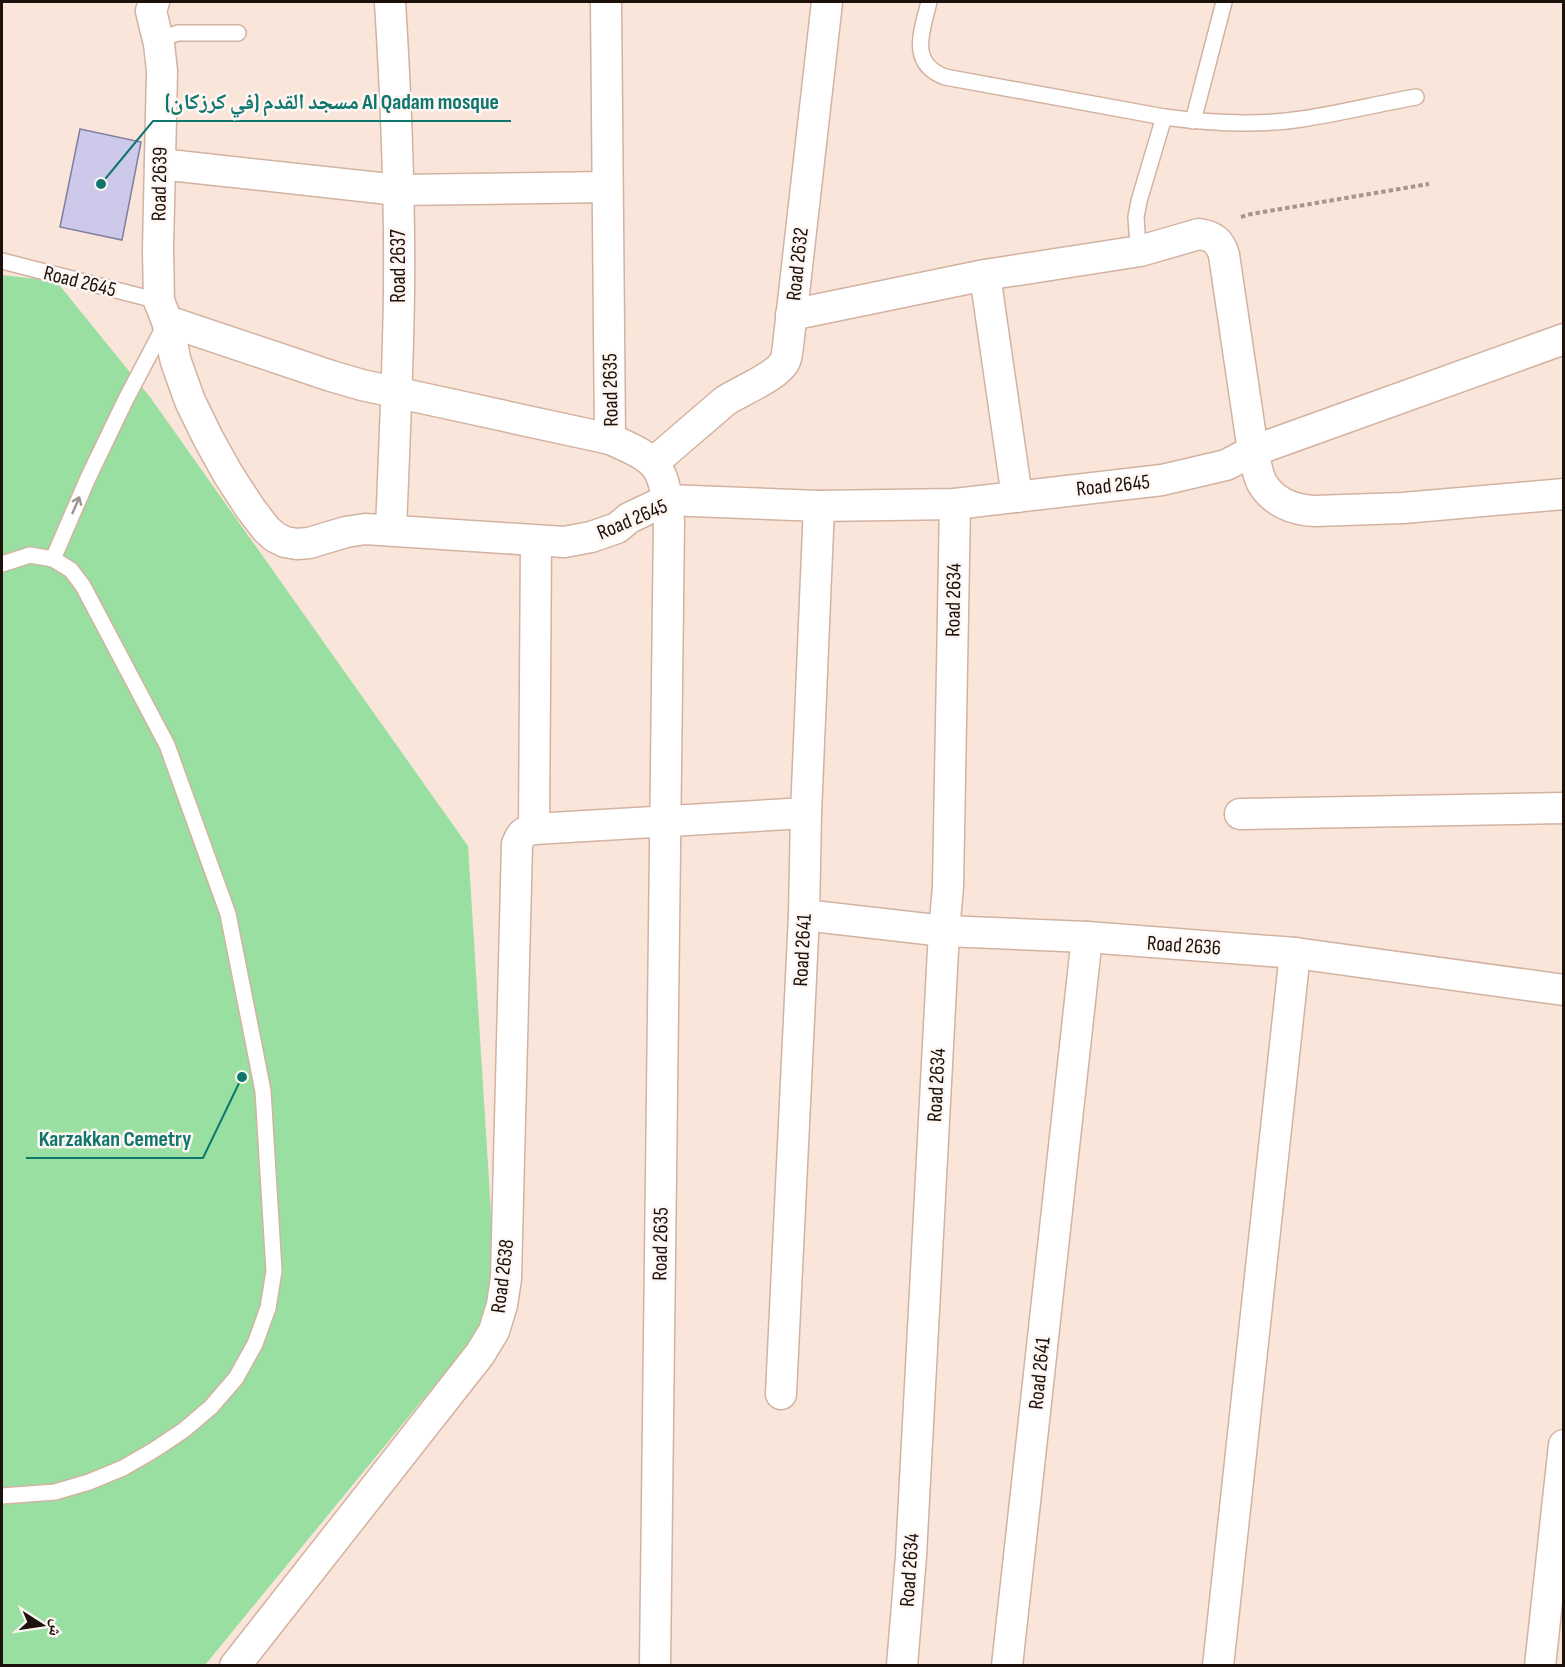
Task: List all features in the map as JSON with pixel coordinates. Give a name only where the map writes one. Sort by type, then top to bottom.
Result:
[{"type":"street","name":"Road 2637","points":[[390,2],[398,190],[399,291],[391,530]]},
{"type":"street","name":"Road 2635","points":[[606,2],[610,439],[638,451],[654,462],[662,475],[669,521],[655,1665]]},
{"type":"street","name":"Road 2632","points":[[654,462],[725,402],[775,373],[785,361],[827,2]]},
{"type":"street","name":"Road 2639","points":[[145,5],[159,44],[162,71],[160,164],[163,311]]},
{"type":"street","points":[[160,164],[398,190],[607,187]]},
{"type":"street","points":[[791,315],[985,275],[1140,251],[1199,234],[1209,235],[1222,246],[1224,255],[1253,451],[1261,482],[1278,501],[1302,510],[1403,508],[1563,494]]},
{"type":"street","points":[[985,275],[1017,496]]},
{"type":"street","name":"Road 2645","points":[[163,311],[331,376],[397,393],[610,439]]},
{"type":"street","name":"Road 2645","points":[[163,311],[176,362],[190,401],[228,474],[266,529],[285,542],[297,544],[365,529],[564,542],[591,537],[617,528],[636,514],[667,500],[819,506],[955,504],[1162,480],[1226,465],[1253,451],[1563,339]]},
{"type":"street","name":"Road 2634","points":[[902,1665],[911,1556],[948,887],[955,504]]},
{"type":"street","name":"Road 2641","points":[[781,1394],[804,915],[819,506]]},
{"type":"street","name":"Road 2638","points":[[235,1665],[480,1354],[494,1331],[502,1305],[506,1278],[517,844],[528,832],[536,541]]},
{"type":"street","points":[[1239,814],[1563,808]]},
{"type":"street","points":[[528,832],[806,813]]},
{"type":"street","name":"Road 2636","points":[[804,915],[944,931],[1087,937],[1295,953],[1563,990]]},
{"type":"street","name":"Road 2641","points":[[1007,1665],[1087,937]]},
{"type":"street","points":[[1218,1665],[1295,953]]},
{"type":"street","points":[[1540,1665],[1563,1445]]},
{"type":"lane","points":[[929,2],[920,47],[922,58],[928,67],[945,77],[1193,121],[1247,123],[1301,119],[1416,97]]},
{"type":"lane","points":[[1193,121],[1224,2]]},
{"type":"lane","points":[[159,44],[166,37],[178,33],[238,33]]},
{"type":"lane","points":[[1140,251],[1136,217],[1138,201],[1164,117]]},
{"type":"lane","name":"Road 2645","points":[[2,261],[163,311]]},
{"type":"lane","points":[[54,559],[163,311]]},
{"type":"lane","points":[[2,564],[30,555],[54,559],[71,570],[83,586],[167,745],[228,914],[263,1091],[274,1271],[268,1308],[255,1344],[236,1378],[211,1407],[184,1430],[144,1456],[89,1482],[55,1492],[2,1496]]},
{"type":"path","points":[[1209,235],[1222,226],[1251,214],[1429,184]]},
{"type":"green space","points":[[2,275],[56,281],[150,397],[468,846],[497,1309],[205,1665],[2,1666]]},
{"type":"building","points":[[80,129],[141,142],[122,240],[60,227]]},
{"type":"place","name":"مسجد القدم (في كرزكان) Al Qadam mosque","points":[[101,184]]},
{"type":"place","name":"Karzakkan Cemetry","points":[[242,1077]]}]
